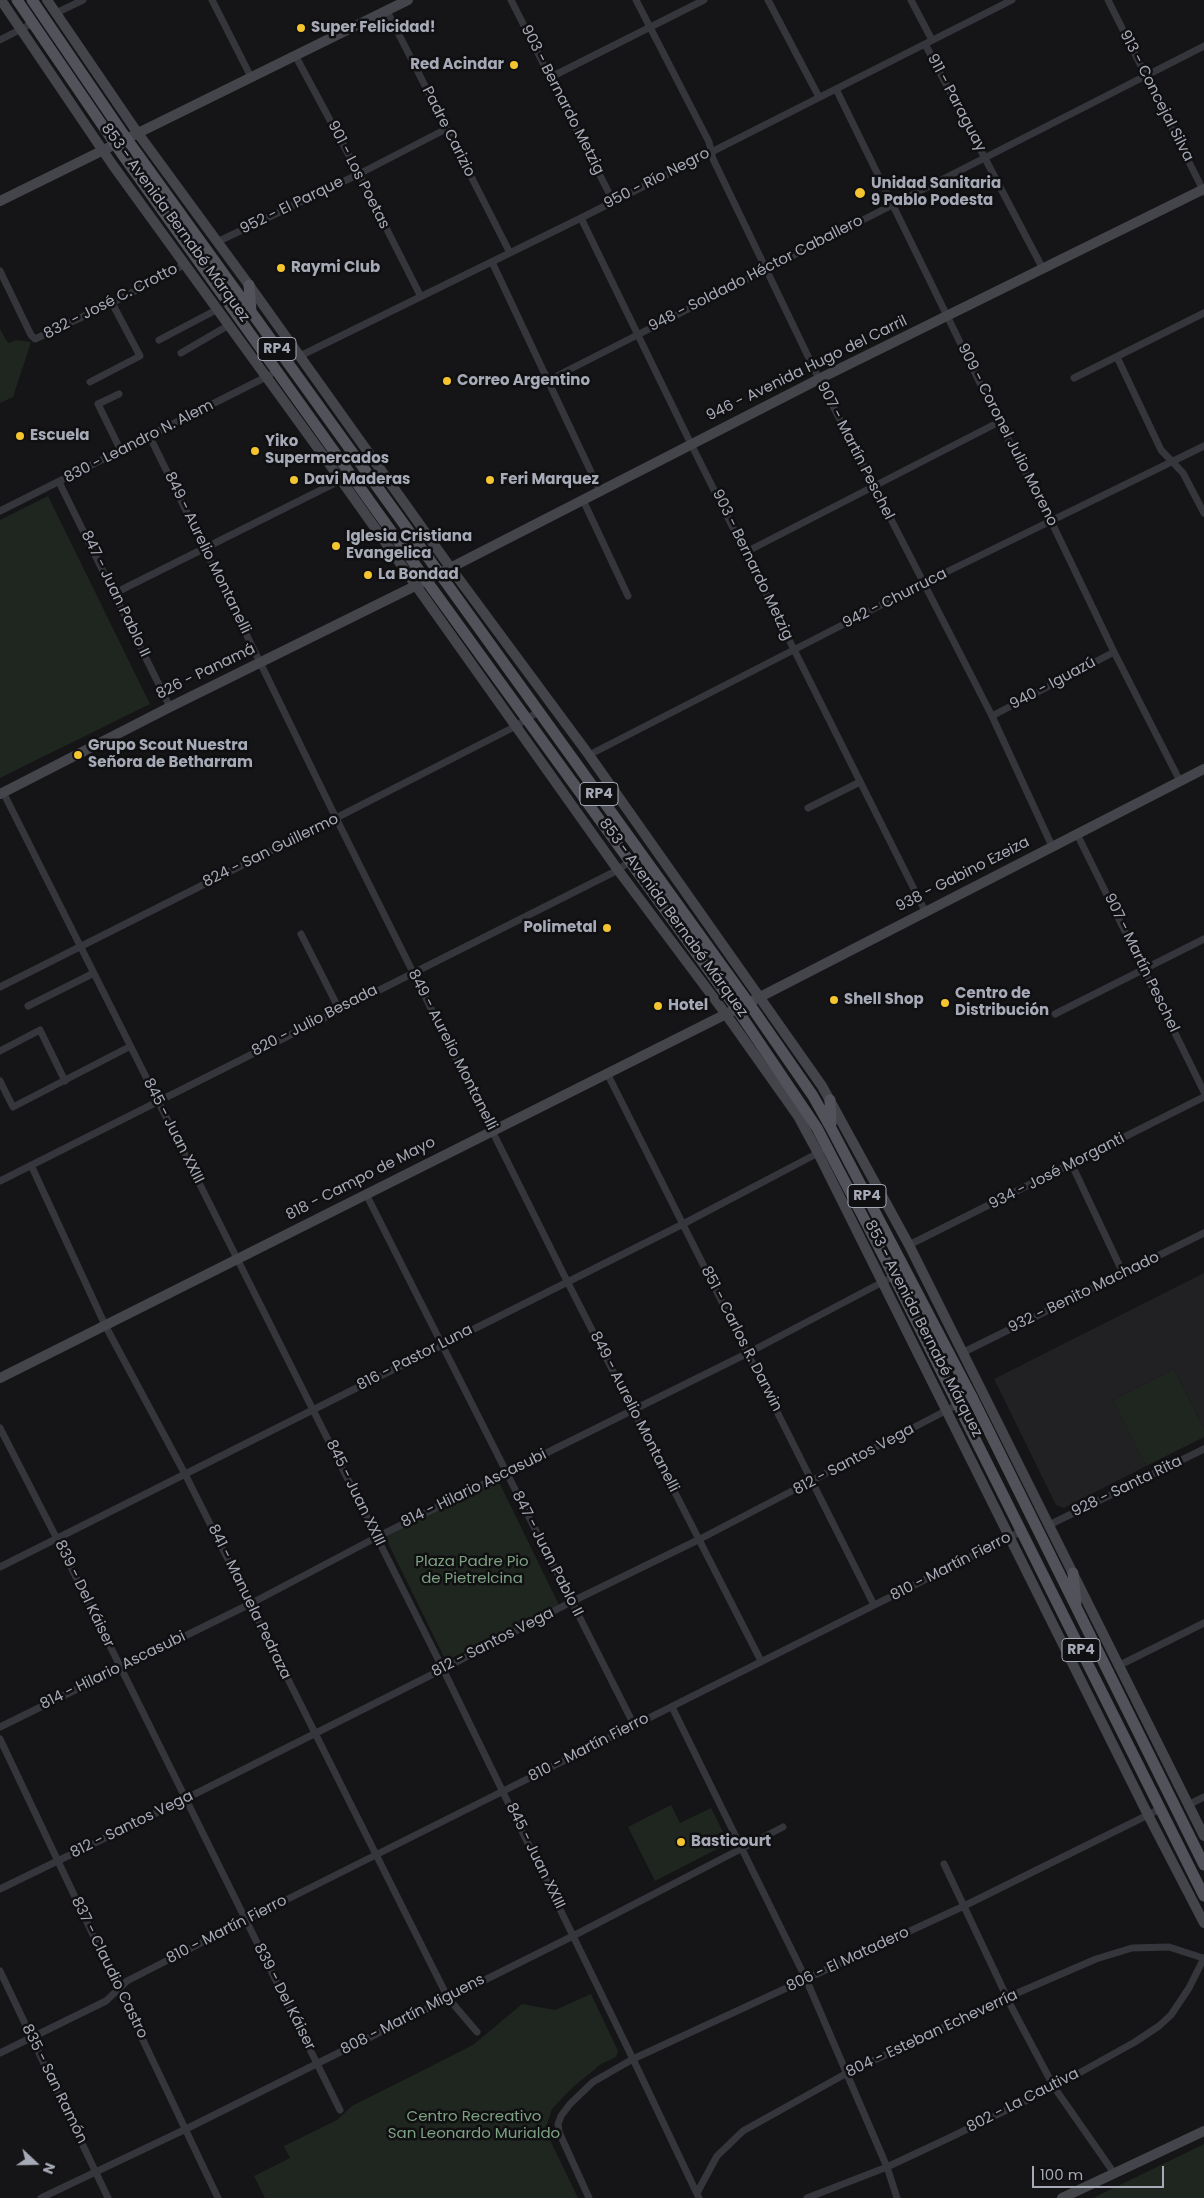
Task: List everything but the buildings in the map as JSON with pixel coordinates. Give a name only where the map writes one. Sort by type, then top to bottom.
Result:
[{"type":"main road","name":"853 - Avenida Bernabé Márquez","points":[[17,0],[114,144],[630,861],[730,1010],[803,1106],[823,1150],[894,1276],[959,1404],[1204,1896]]},
{"type":"main road","name":"853 - Avenida Bernabé Márquez","points":[[32,0],[126,138],[748,1002],[813,1096],[832,1128],[972,1397],[1204,1865]]},
{"type":"main road","points":[[249,285],[252,313]]},
{"type":"main road","points":[[830,1100],[832,1128]]},
{"type":"main road","points":[[1073,1573],[1077,1610]]},
{"type":"street","name":"853 - Avenida Bernabé Márquez","points":[[1,0],[102,150],[341,480],[618,870],[730,1010]]},
{"type":"street","name":"853 - Avenida Bernabé Márquez","points":[[47,0],[137,132],[249,285],[450,567],[589,755],[810,1068],[830,1100],[909,1245],[964,1352],[1118,1666],[1204,1836]]},
{"type":"street","points":[[56,13],[83,0]]},
{"type":"street","points":[[212,0],[251,77]]},
{"type":"street","points":[[0,201],[408,0]]},
{"type":"street","name":"903 - Bernardo Metzig","points":[[511,0],[613,201]]},
{"type":"street","name":"907 - Martín Peschel","points":[[636,0],[709,142],[713,159],[873,488],[992,716],[1052,846]]},
{"type":"street","points":[[551,78],[704,0]]},
{"type":"street","points":[[768,0],[819,97]]},
{"type":"street","name":"911 - Paraguay","points":[[911,0],[928,42],[1043,269]]},
{"type":"street","name":"950 - Río Negro","points":[[300,356],[420,295],[581,218],[1012,0]]},
{"type":"street","name":"913 - Concejal Silva","points":[[1108,0],[1204,190]]},
{"type":"street","name":"Padre Carizio","points":[[387,10],[510,253]]},
{"type":"street","points":[[0,40],[33,23]]},
{"type":"street","name":"948 - Soldado Héctor Caballero","points":[[548,380],[1204,46]]},
{"type":"street","name":"901 - Los Poetas","points":[[295,55],[359,174],[420,295]]},
{"type":"street","name":"909 - Coronel Julio Moreno","points":[[836,89],[998,422],[1051,521],[1114,652],[1180,781]]},
{"type":"street","name":"952 - El Parque","points":[[218,242],[359,174],[446,129]]},
{"type":"street","name":"946 - Avenida Hugo del Carril","points":[[426,580],[819,379],[1204,190]]},
{"type":"street","name":"903 - Bernardo Metzig","points":[[581,218],[691,444],[925,911]]},
{"type":"street","points":[[492,262],[600,491]]},
{"type":"street","name":"832 - José C. Crotto","points":[[0,273],[31,335],[35,339],[112,303],[186,264]]},
{"type":"street","points":[[90,382],[140,356],[112,303]]},
{"type":"street","points":[[158,340],[218,309]]},
{"type":"street","points":[[1074,378],[1204,313]]},
{"type":"street","points":[[181,353],[229,325]]},
{"type":"street","points":[[1117,357],[1161,450],[1183,472],[1204,513]]},
{"type":"street","name":"830 - Leandro N. Alem","points":[[0,511],[150,437],[266,378],[278,370]]},
{"type":"street","points":[[119,394],[98,404],[121,451]]},
{"type":"street","points":[[746,552],[998,422]]},
{"type":"street","name":"849 - Aurelio Montanelli","points":[[150,437],[336,818],[567,1282],[761,1661]]},
{"type":"street","name":"942 - Churruca","points":[[589,755],[924,583],[1204,446]]},
{"type":"street","points":[[115,593],[341,480]]},
{"type":"street","name":"847 - Juan Pablo II","points":[[59,482],[170,707]]},
{"type":"street","points":[[583,500],[628,596]]},
{"type":"street","name":"826 - Panamá","points":[[1,793],[426,580]]},
{"type":"street","name":"940 - Iguazú","points":[[992,716],[1114,652]]},
{"type":"street","name":"824 - San Guillermo","points":[[0,987],[516,726],[539,711]]},
{"type":"street","name":"938 - Gabino Ezeiza","points":[[730,1010],[760,997],[1204,769]]},
{"type":"street","points":[[808,808],[860,782]]},
{"type":"street","name":"845 - Juan XXIII","points":[[1,793],[314,1409],[504,1791],[698,2196]]},
{"type":"street","name":"907 - Martín Peschel","points":[[1077,834],[1204,1092]]},
{"type":"street","name":"820 - Julio Besada","points":[[0,1180],[618,870],[630,861]]},
{"type":"street","points":[[301,934],[339,1009]]},
{"type":"street","points":[[1055,1014],[1204,939]]},
{"type":"street","points":[[28,1006],[92,974]]},
{"type":"street","name":"818 - Campo de Mayo","points":[[0,1378],[730,1010]]},
{"type":"street","points":[[0,1051],[40,1030],[64,1081]]},
{"type":"street","points":[[0,1081],[13,1107],[129,1047]]},
{"type":"street","name":"851 - Carlos R. Darwin","points":[[607,1073],[874,1605]]},
{"type":"street","name":"934 - José Morganti","points":[[909,1245],[1072,1166],[1204,1097]]},
{"type":"street","name":"853 - Avenida Bernabé Márquez","points":[[823,1150],[882,1282],[1148,1815],[1204,1923]]},
{"type":"street","name":"816 - Pastor Luna","points":[[0,1567],[683,1224],[823,1150]]},
{"type":"street","name":"841 - Manuela Pedraza","points":[[31,1165],[105,1325],[185,1474],[448,1998],[477,2032]]},
{"type":"street","points":[[1072,1166],[1123,1272]]},
{"type":"street","name":"847 - Juan Pablo II","points":[[366,1194],[634,1725]]},
{"type":"street","name":"932 - Benito Machado","points":[[964,1352],[1204,1233]]},
{"type":"street","name":"814 - Hilario Ascasubi","points":[[0,1727],[250,1604],[377,1538],[748,1353],[894,1276]]},
{"type":"street","name":"812 - Santos Vega","points":[[0,1889],[185,1799],[571,1602],[700,1539],[984,1391]]},
{"type":"street","name":"839 - Del Káiser","points":[[0,1428],[340,2110]]},
{"type":"street","name":"928 - Santa Rita","points":[[1049,1525],[1204,1449]]},
{"type":"street","name":"810 - Martín Fierro","points":[[0,2053],[106,2001],[126,1981],[1022,1531]]},
{"type":"street","points":[[1118,1666],[1204,1623]]},
{"type":"street","points":[[672,1707],[806,1979],[887,2166],[897,2198]]},
{"type":"street","name":"837 - Claudio Castro","points":[[0,1739],[218,2198]]},
{"type":"street","points":[[1188,1805],[1204,1797]]},
{"type":"street","name":"806 - El Matadero","points":[[589,2198],[559,2132],[561,2116],[593,2082],[633,2059],[964,1906],[1160,1809]]},
{"type":"street","name":"808 - Martín Miguens","points":[[41,2198],[186,2130],[573,1936],[783,1827]]},
{"type":"street","points":[[944,1864],[1054,2087],[1114,2173]]},
{"type":"street","name":"804 - Esteban Echeverría","points":[[698,2196],[711,2164],[733,2139],[743,2131],[847,2073],[1008,1997],[1096,1959],[1132,1948],[1169,1947],[1204,1958]]},
{"type":"street","name":"802 - La Cautiva","points":[[807,2198],[887,2166],[1054,2087],[1135,2042],[1159,2026],[1181,2001],[1204,1958]]},
{"type":"street","name":"835 - San Ramón","points":[[0,1971],[108,2198]]},
{"type":"street","points":[[1062,2198],[1204,2131]]},
{"type":"shaded area","points":[[1204,1273],[1204,1428],[1174,1369],[1113,1400],[1146,1466],[1064,1508],[1056,1505],[994,1379]]},
{"type":"green space","points":[[0,329],[8,343],[17,340],[31,342],[13,397],[0,403]]},
{"type":"green space","points":[[48,496],[150,704],[0,778],[0,520]]},
{"type":"green space","points":[[1174,1369],[1204,1428],[1204,1437],[1146,1466],[1113,1400]]},
{"type":"green space","name":"Plaza Padre Pio de Pietrelcina","points":[[498,1480],[559,1605],[446,1661],[385,1537]]},
{"type":"green space","name":"Basticourt","points":[[671,1805],[680,1823],[711,1808],[727,1840],[725,1845],[655,1881],[628,1827]]},
{"type":"green space","name":"Centro Recreativo San Leonardo Murialdo","points":[[591,1994],[618,2051],[616,2057],[601,2064],[572,2088],[552,2109],[547,2124],[551,2142],[578,2198],[265,2198],[254,2176],[290,2158],[284,2146],[337,2120],[352,2106],[473,2045],[522,2004],[555,2010]]},
{"type":"green space","points":[[1204,2144],[1204,2198],[1093,2198]]},
{"type":"place","name":"Super Felicidad!","points":[[301,28]]},
{"type":"place","name":"Red Acindar","points":[[514,65]]},
{"type":"place","name":"Unidad Sanitaria 9 Pablo Podesta","points":[[860,193]]},
{"type":"place","name":"Raymi Club","points":[[281,268]]},
{"type":"place","name":"Correo Argentino","points":[[447,381]]},
{"type":"place","name":"Escuela","points":[[20,436]]},
{"type":"place","name":"Yiko Supermercados","points":[[255,451]]},
{"type":"place","name":"Davi Maderas","points":[[294,480]]},
{"type":"place","name":"Feri Marquez","points":[[490,480]]},
{"type":"place","name":"Iglesia Cristiana Evangelica","points":[[336,546]]},
{"type":"place","name":"La Bondad","points":[[368,575]]},
{"type":"place","name":"Grupo Scout Nuestra Señora de Betharram","points":[[78,755]]},
{"type":"place","name":"Polimetal","points":[[607,928]]},
{"type":"place","name":"Shell Shop","points":[[834,1000]]},
{"type":"place","name":"Centro de Distribución","points":[[945,1003]]},
{"type":"place","name":"Hotel","points":[[658,1006]]},
{"type":"place","name":"Basticourt","points":[[681,1842]]}]
